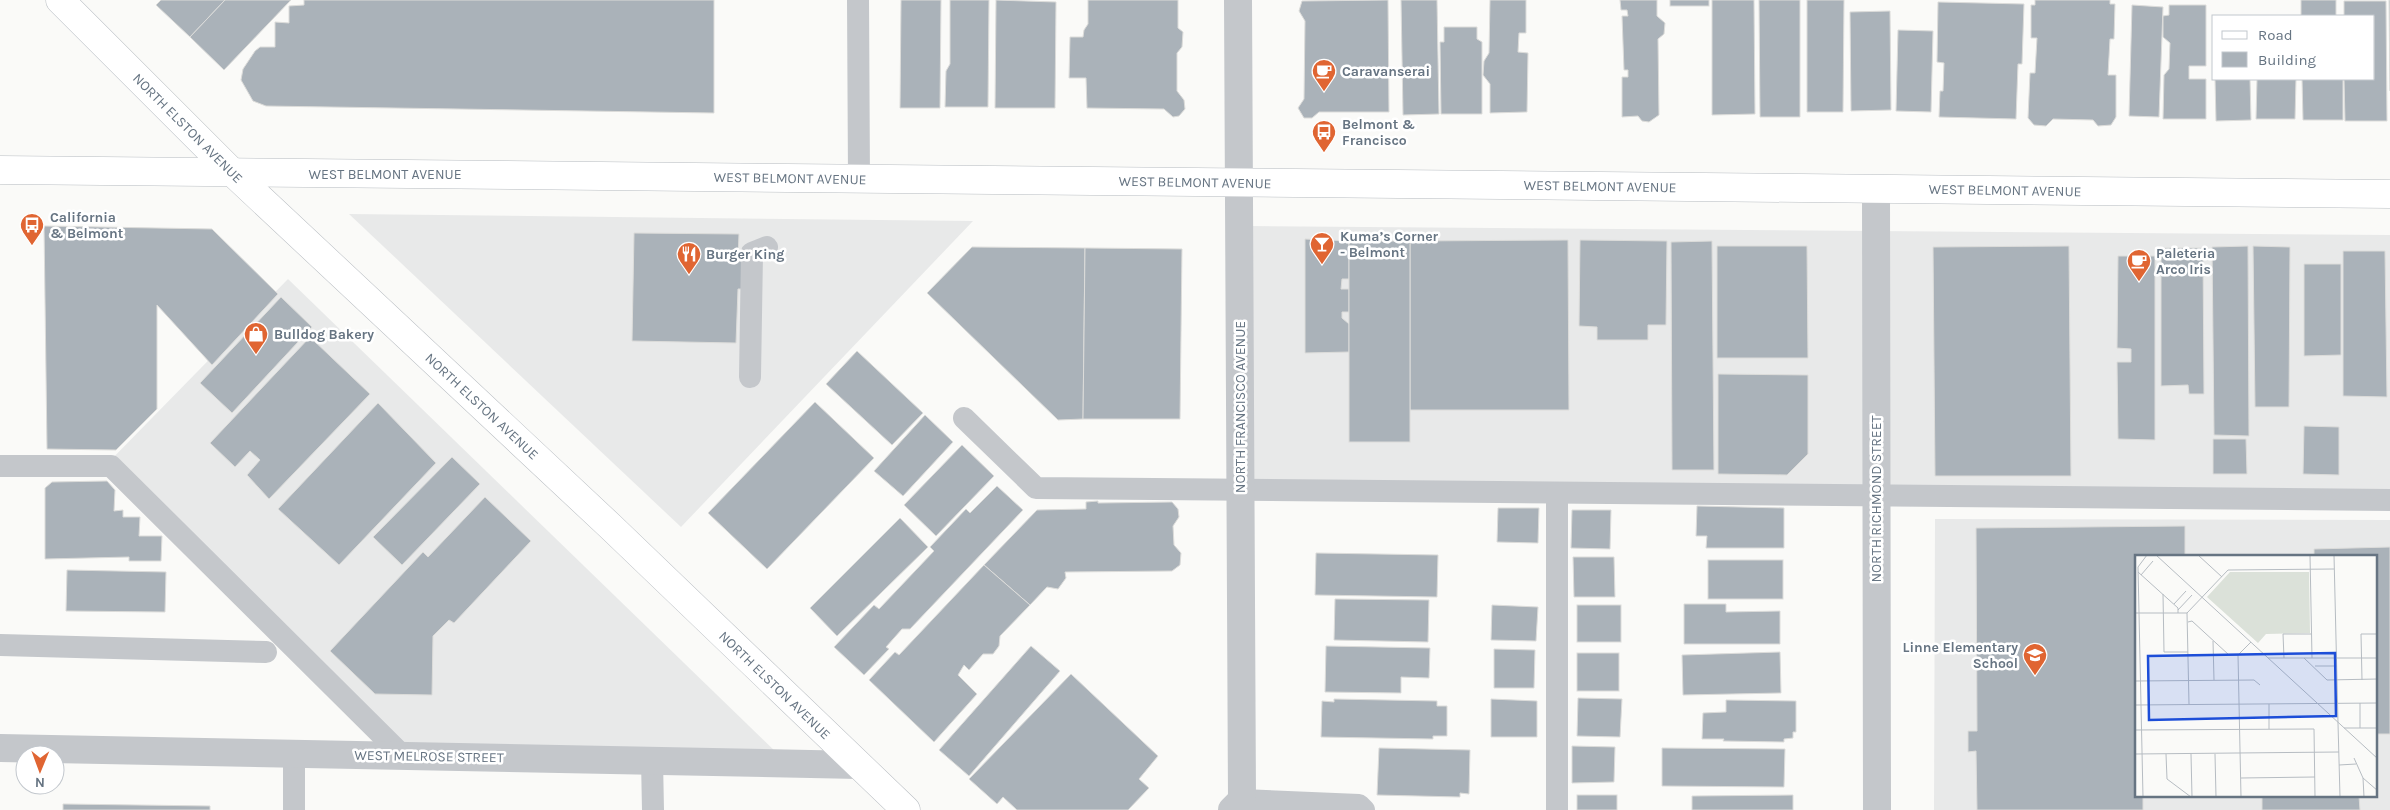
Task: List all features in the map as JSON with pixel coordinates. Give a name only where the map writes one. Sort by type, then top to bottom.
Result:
[{"type":"main road","name":"NORTH ELSTON AVENUE","points":[[60,0],[232,172],[612,526],[906,810]]},
{"type":"main road","name":"WEST BELMONT AVENUE","points":[[0,170],[2390,194]]},
{"type":"street","name":"NORTH FRANCISCO AVENUE","points":[[1237,805],[1240,490],[1238,0]]},
{"type":"street","name":"NORTH RICHMOND STREET","points":[[1876,189],[1876,810]]},
{"type":"street","name":"WEST MELROSE STREET","points":[[0,748],[858,765]]},
{"type":"lane","points":[[858,0],[859,178]]},
{"type":"lane","points":[[750,377],[752,253],[767,247]]},
{"type":"lane","points":[[964,418],[1036,488],[2390,500]]},
{"type":"lane","points":[[0,466],[111,466],[402,755]]},
{"type":"lane","points":[[1557,493],[1557,810]]},
{"type":"lane","points":[[0,645],[266,652]]},
{"type":"lane","points":[[294,754],[294,810]]},
{"type":"lane","points":[[652,760],[653,810]]},
{"type":"lane","points":[[1237,805],[1359,805],[1364,810]]},
{"type":"shaded area","points":[[349,214],[973,221],[681,527]]},
{"type":"shaded area","points":[[1250,226],[2390,235],[2390,499],[1240,490]]},
{"type":"shaded area","points":[[288,279],[781,757],[385,748],[102,469]]},
{"type":"shaded area","name":"Linne Elementary School","points":[[1935,519],[2390,520],[2390,810],[1934,810]]},
{"type":"building","points":[[161,0],[225,0],[190,37],[156,5]]},
{"type":"building","points":[[225,0],[291,0],[224,70],[190,37]]},
{"type":"building","points":[[304,0],[714,0],[714,113],[266,106],[253,101],[241,80],[243,69],[255,51],[260,47],[275,47],[275,22],[289,23],[289,6],[304,5]]},
{"type":"building","points":[[901,0],[941,0],[940,108],[900,108]]},
{"type":"building","points":[[950,0],[989,0],[988,107],[945,107],[946,71],[950,64]]},
{"type":"building","points":[[996,0],[1056,2],[1055,108],[995,108]]},
{"type":"building","points":[[1088,0],[1178,0],[1178,28],[1183,32],[1182,47],[1177,53],[1177,91],[1184,100],[1185,109],[1179,116],[1173,117],[1164,109],[1087,108],[1086,78],[1069,78],[1070,37],[1083,37],[1084,30],[1088,24]]},
{"type":"building","points":[[1388,0],[1389,112],[1319,112],[1312,118],[1304,118],[1298,108],[1304,99],[1305,21],[1299,11],[1302,1]]},
{"type":"building","points":[[1401,0],[1437,0],[1439,114],[1403,115]]},
{"type":"building","points":[[1490,0],[1526,0],[1526,33],[1519,33],[1518,52],[1528,53],[1527,112],[1490,113],[1490,84],[1483,75],[1484,61],[1489,53]]},
{"type":"building","points":[[1620,0],[1657,0],[1657,16],[1665,23],[1664,34],[1658,39],[1659,115],[1649,122],[1642,121],[1638,116],[1622,117],[1622,77],[1628,77],[1628,70],[1624,70],[1622,16],[1628,16],[1627,10],[1621,10]]},
{"type":"building","points":[[1670,0],[1709,0],[1709,6],[1670,6]]},
{"type":"building","points":[[1712,0],[1754,0],[1755,114],[1712,115]]},
{"type":"building","points":[[1759,0],[1800,0],[1800,117],[1760,117]]},
{"type":"building","points":[[1807,0],[1844,0],[1843,112],[1807,112]]},
{"type":"building","points":[[2035,0],[2110,0],[2110,4],[2115,4],[2114,39],[2110,39],[2108,75],[2116,75],[2116,117],[2111,125],[2098,126],[2093,120],[2053,119],[2046,126],[2034,125],[2028,118],[2030,73],[2035,73],[2037,38],[2031,38],[2031,5],[2035,5]]},
{"type":"building","points":[[2301,0],[2336,0],[2336,15],[2301,15]]},
{"type":"building","points":[[2389,0],[2390,0],[2390,91]]},
{"type":"building","points":[[2344,1],[2386,1],[2387,121],[2345,121],[2344,80],[2375,80],[2375,15],[2344,15]]},
{"type":"building","points":[[1938,2],[2024,4],[2022,64],[2018,64],[2016,119],[1939,117],[1940,91],[1943,91],[1944,63],[1937,62]]},
{"type":"building","points":[[2132,5],[2163,7],[2159,117],[2129,116]]},
{"type":"building","points":[[2169,5],[2206,5],[2206,66],[2189,66],[2189,79],[2206,79],[2206,119],[2163,119],[2164,75],[2169,69],[2170,43],[2163,37],[2163,16],[2169,15]]},
{"type":"building","points":[[1890,11],[1891,110],[1851,111],[1850,12]]},
{"type":"building","points":[[1444,27],[1477,27],[1477,39],[1482,42],[1482,114],[1441,114],[1440,42],[1444,42]]},
{"type":"building","points":[[1898,30],[1933,31],[1931,112],[1896,111]]},
{"type":"building","points":[[2215,80],[2250,80],[2251,120],[2216,121]]},
{"type":"building","points":[[2257,80],[2296,80],[2295,119],[2256,119]]},
{"type":"building","points":[[2302,80],[2343,80],[2343,120],[2303,120]]},
{"type":"building","points":[[44,226],[212,229],[278,294],[212,365],[157,305],[157,409],[116,450],[47,449]]},
{"type":"building","name":"Burger King","points":[[634,233],[739,234],[738,261],[746,261],[745,289],[738,289],[736,343],[632,341]]},
{"type":"building","points":[[1305,239],[1349,241],[1349,279],[1342,279],[1341,289],[1349,289],[1349,312],[1342,312],[1342,318],[1349,324],[1349,352],[1305,353]]},
{"type":"building","points":[[1568,240],[1569,410],[1410,410],[1410,241]]},
{"type":"building","points":[[1580,240],[1667,241],[1666,325],[1648,325],[1648,340],[1597,340],[1597,327],[1579,326]]},
{"type":"building","points":[[1349,241],[1410,241],[1410,442],[1349,442]]},
{"type":"building","points":[[1712,241],[1714,470],[1672,470],[1671,242]]},
{"type":"building","points":[[1717,246],[1807,246],[1808,358],[1717,358]]},
{"type":"building","points":[[2069,246],[2071,476],[1935,476],[1933,247]]},
{"type":"building","points":[[2248,246],[2249,436],[2214,435],[2212,247]]},
{"type":"building","points":[[2253,246],[2290,247],[2289,407],[2255,407]]},
{"type":"building","points":[[972,247],[1085,248],[1083,419],[1058,420],[927,293]]},
{"type":"building","points":[[1085,248],[1182,249],[1180,419],[1083,419]]},
{"type":"building","points":[[2161,248],[2203,248],[2204,394],[2189,394],[2188,385],[2161,386]]},
{"type":"building","points":[[2343,251],[2385,251],[2387,397],[2343,396]]},
{"type":"building","points":[[2118,256],[2155,256],[2155,440],[2118,439],[2117,362],[2131,362],[2131,349],[2117,348]]},
{"type":"building","points":[[2304,264],[2341,264],[2341,355],[2304,356]]},
{"type":"building","name":"Bulldog Bakery","points":[[281,297],[312,327],[232,413],[200,383]]},
{"type":"building","points":[[310,337],[370,394],[269,499],[247,475],[260,460],[250,451],[235,467],[210,443]]},
{"type":"building","points":[[857,351],[923,413],[892,445],[826,384]]},
{"type":"building","points":[[1718,374],[1808,375],[1808,454],[1787,475],[1718,474]]},
{"type":"building","points":[[815,402],[874,458],[767,569],[708,513]]},
{"type":"building","points":[[378,403],[436,463],[339,565],[278,509]]},
{"type":"building","points":[[925,415],[953,442],[903,496],[874,471]]},
{"type":"building","points":[[2304,426],[2339,427],[2339,475],[2303,474]]},
{"type":"building","points":[[2213,439],[2246,439],[2247,474],[2213,474]]},
{"type":"building","points":[[962,445],[994,476],[936,536],[904,505]]},
{"type":"building","points":[[452,457],[480,484],[402,565],[373,537]]},
{"type":"building","points":[[107,481],[115,490],[114,511],[123,510],[123,517],[140,517],[139,536],[162,536],[161,561],[129,561],[129,557],[45,559],[45,488],[52,482]]},
{"type":"building","points":[[997,486],[1023,510],[910,629],[902,629],[886,647],[889,649],[864,675],[834,647],[874,605],[879,609],[934,551],[930,547],[966,509],[970,513]]},
{"type":"building","points":[[485,497],[531,541],[454,623],[449,620],[433,636],[432,695],[375,694],[330,651],[423,552],[428,557]]},
{"type":"building","points":[[1098,501],[1098,503],[1172,502],[1178,509],[1179,517],[1173,526],[1174,545],[1181,553],[1180,565],[1172,571],[1065,572],[1066,578],[1058,589],[1047,587],[1030,605],[984,565],[1037,510],[1086,509],[1086,502]]},
{"type":"building","points":[[1697,506],[1784,508],[1784,548],[1706,548],[1707,536],[1696,536]]},
{"type":"building","points":[[1498,508],[1539,508],[1538,543],[1497,542]]},
{"type":"building","points":[[1572,510],[1611,510],[1610,549],[1571,548]]},
{"type":"building","points":[[900,518],[928,547],[837,636],[810,608]]},
{"type":"building","name":"Linne Elementary School","points":[[2185,526],[2185,555],[2135,555],[2135,798],[2143,798],[2143,810],[1977,810],[1976,751],[1968,752],[1968,731],[1977,731],[1976,528]]},
{"type":"building","points":[[2390,547],[2390,734],[2378,734],[2378,555],[2314,555],[2314,549]]},
{"type":"building","points":[[1316,553],[1438,555],[1437,597],[1315,595]]},
{"type":"building","points":[[1573,557],[1614,557],[1615,597],[1574,597]]},
{"type":"building","points":[[1708,560],[1783,560],[1783,599],[1708,599]]},
{"type":"building","points":[[984,565],[1030,605],[1000,636],[999,646],[993,654],[983,654],[969,670],[964,665],[958,675],[977,694],[934,742],[869,680],[895,652],[899,655]]},
{"type":"building","points":[[67,570],[166,572],[165,612],[66,611]]},
{"type":"building","points":[[1335,599],[1429,600],[1428,642],[1334,640]]},
{"type":"building","points":[[1684,604],[1726,604],[1726,612],[1780,611],[1780,644],[1684,644]]},
{"type":"building","points":[[1492,605],[1538,607],[1536,641],[1491,640]]},
{"type":"building","points":[[1577,605],[1621,605],[1621,642],[1577,642]]},
{"type":"building","points":[[1031,646],[1060,671],[969,776],[939,750]]},
{"type":"building","points":[[1326,646],[1430,648],[1429,678],[1401,677],[1401,693],[1325,692]]},
{"type":"building","points":[[1494,649],[1535,650],[1534,688],[1494,688]]},
{"type":"building","points":[[1780,652],[1781,693],[1683,695],[1682,655]]},
{"type":"building","points":[[1577,653],[1619,653],[1619,691],[1577,691]]},
{"type":"building","points":[[1071,674],[1158,756],[1139,779],[1149,788],[1128,810],[1017,810],[1003,797],[997,804],[969,779]]},
{"type":"building","points":[[1578,698],[1622,699],[1620,737],[1577,736]]},
{"type":"building","points":[[1334,699],[1437,701],[1437,706],[1447,706],[1447,736],[1433,736],[1433,739],[1321,737],[1322,701],[1334,702]]},
{"type":"building","points":[[1491,699],[1537,701],[1537,737],[1491,737]]},
{"type":"building","points":[[1726,700],[1796,701],[1796,732],[1793,732],[1793,738],[1784,739],[1784,742],[1702,739],[1703,713],[1726,712]]},
{"type":"building","points":[[1572,746],[1615,747],[1614,782],[1572,783]]},
{"type":"building","points":[[1379,748],[1470,750],[1469,794],[1460,793],[1460,797],[1377,795]]},
{"type":"building","points":[[1662,748],[1785,749],[1784,787],[1662,786]]},
{"type":"building","points":[[1577,795],[1617,795],[1617,810],[1577,810]]},
{"type":"building","points":[[1793,795],[1793,810],[1692,810],[1692,796]]},
{"type":"building","points":[[2262,798],[2359,798],[2360,810],[2262,810]]},
{"type":"building","points":[[63,804],[210,806],[210,810],[63,810]]},
{"type":"place","name":"Caravanserai","points":[[1324,92]]},
{"type":"place","name":"Belmont & Francisco","points":[[1324,153]]},
{"type":"place","name":"California & Belmont","points":[[32,246]]},
{"type":"place","name":"Kuma’s Corner - Belmont","points":[[1322,265]]},
{"type":"place","name":"Burger King","points":[[689,275]]},
{"type":"place","name":"Paleteria Arco Iris","points":[[2139,282]]},
{"type":"place","name":"Bulldog Bakery","points":[[256,355]]},
{"type":"place","name":"Linne Elementary School","points":[[2035,676]]}]
